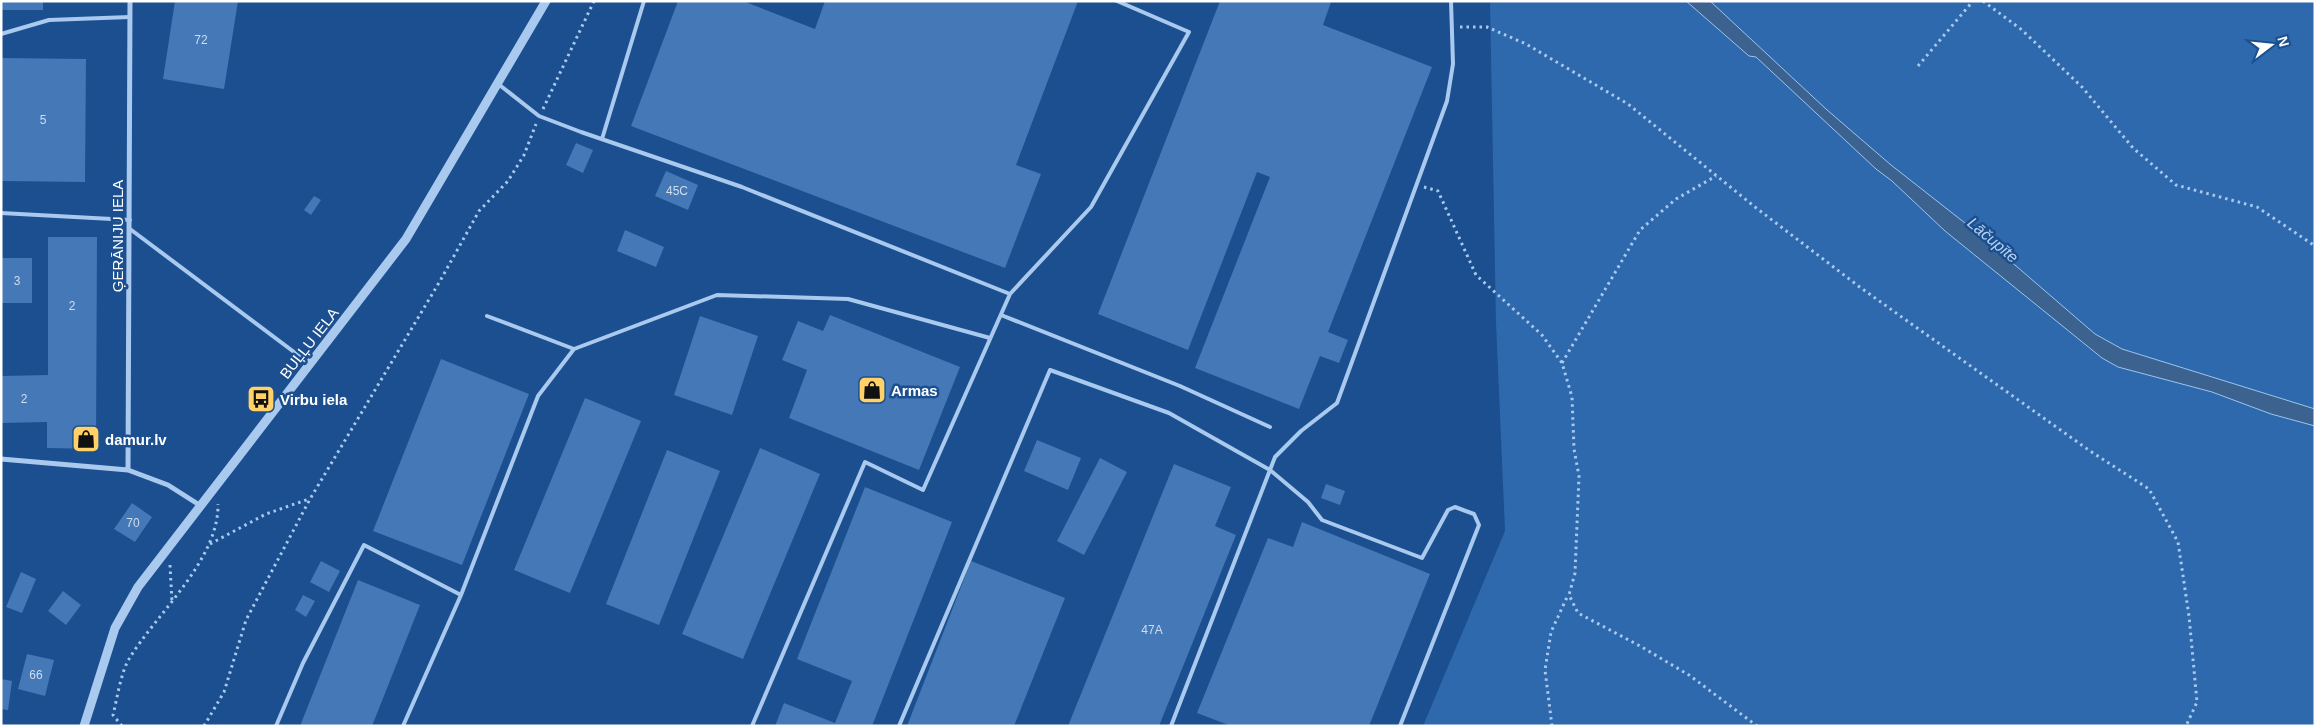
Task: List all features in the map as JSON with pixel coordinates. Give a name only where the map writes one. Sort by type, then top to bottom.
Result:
[{"type":"street","name":"ĢERĀNIJU IELA","points":[[128,470],[130,1]]},
{"type":"street","name":"BUĻĻU IELA","points":[[84,726],[115,628],[138,587],[406,239],[546,2]]},
{"type":"street","points":[[1,459],[128,470],[168,485],[201,506]]},
{"type":"lane","points":[[602,139],[644,1]]},
{"type":"lane","points":[[752,726],[865,462],[923,490],[1010,294],[1091,207],[1189,32],[1118,1]]},
{"type":"lane","points":[[1171,726],[1275,457],[1302,431],[1337,403],[1447,101],[1453,64],[1451,1]]},
{"type":"lane","points":[[1,34],[49,20],[130,17]]},
{"type":"lane","points":[[497,83],[539,116],[742,187],[1010,294]]},
{"type":"lane","points":[[1,213],[130,220]]},
{"type":"lane","points":[[130,228],[310,364]]},
{"type":"lane","points":[[403,726],[461,595],[538,396],[574,349],[717,295],[848,299],[990,338]]},
{"type":"lane","points":[[1001,314],[1180,386],[1270,427]]},
{"type":"lane","points":[[487,316],[574,349]]},
{"type":"lane","points":[[899,726],[1050,370],[1169,413],[1270,470],[1308,502],[1322,520],[1422,558],[1448,510],[1455,507],[1474,514],[1479,525],[1400,726]]},
{"type":"lane","points":[[276,726],[303,662],[364,545],[461,595]]},
{"type":"path","points":[[204,726],[224,692],[246,620],[310,499],[479,211],[508,181],[524,155],[539,116],[594,1]]},
{"type":"path","points":[[1918,66],[1973,1]]},
{"type":"path","points":[[1983,1],[2022,30],[2082,87],[2133,148],[2176,185],[2257,207],[2315,246]]},
{"type":"path","points":[[1452,27],[1487,27],[1526,44],[1628,104],[1716,176],[1861,288],[2090,450],[2149,489],[2178,542],[2189,616],[2197,702],[2186,726]]},
{"type":"path","points":[[1562,363],[1640,230],[1676,199],[1716,176]]},
{"type":"path","points":[[1416,184],[1438,191],[1476,275],[1542,335],[1562,363],[1572,397],[1574,450],[1579,476],[1575,573],[1568,595],[1551,632],[1545,670],[1552,726]]},
{"type":"path","points":[[210,544],[266,514],[310,499]]},
{"type":"path","points":[[122,726],[112,714],[128,660],[172,602],[210,544],[218,514]]},
{"type":"path","points":[[169,548],[172,602]]},
{"type":"path","points":[[1568,595],[1578,614],[1640,646],[1689,675],[1757,726]]},
{"type":"shaded area","points":[[1490,1],[2315,1],[2315,726],[1423,726],[1505,531],[1496,322]]},
{"type":"shaded area","name":"Lāčupīte","points":[[1686,1],[1710,1],[1826,109],[1891,165],[1979,234],[2095,334],[2122,349],[2315,409],[2315,426],[2271,414],[2212,392],[2118,367],[2102,358],[1945,231],[1756,57],[1749,56]]},
{"type":"building","points":[[1,1],[43,1],[43,10],[1,10]]},
{"type":"building","points":[[175,1],[238,1],[224,89],[163,79]]},
{"type":"building","points":[[678,1],[743,1],[815,29],[825,1],[1078,1],[1016,165],[1041,174],[1005,268],[631,126]]},
{"type":"building","points":[[1220,1],[1328,1],[1331,2],[1323,25],[1432,67],[1328,332],[1348,340],[1339,363],[1320,356],[1299,409],[1195,368],[1270,177],[1257,172],[1188,350],[1098,314]]},
{"type":"building","points":[[1,58],[86,59],[85,182],[1,181]]},
{"type":"building","points":[[576,143],[593,150],[583,173],[566,165]]},
{"type":"building","points":[[666,171],[698,185],[688,210],[655,196]]},
{"type":"building","points":[[314,196],[321,200],[311,215],[304,210]]},
{"type":"building","points":[[625,230],[664,247],[656,267],[617,251]]},
{"type":"building","points":[[48,237],[97,237],[96,449],[47,448],[47,422],[1,423],[1,376],[48,375]]},
{"type":"building","points":[[1,258],[32,258],[32,303],[1,303]]},
{"type":"building","points":[[830,315],[960,367],[919,470],[789,418],[807,370],[782,360],[798,321],[823,331]]},
{"type":"building","points":[[700,316],[758,336],[732,415],[674,395]]},
{"type":"building","points":[[441,359],[529,394],[462,565],[373,531]]},
{"type":"building","points":[[585,398],[641,421],[570,593],[514,570]]},
{"type":"building","points":[[1037,440],[1081,458],[1068,490],[1024,471]]},
{"type":"building","points":[[760,448],[820,474],[743,659],[682,634]]},
{"type":"building","points":[[667,450],[720,471],[659,625],[606,604]]},
{"type":"building","points":[[1100,458],[1127,472],[1084,555],[1057,541]]},
{"type":"building","points":[[1174,464],[1231,487],[1215,526],[1236,535],[1159,726],[1068,726]]},
{"type":"building","points":[[1326,484],[1345,491],[1340,505],[1321,498]]},
{"type":"building","points":[[865,487],[952,522],[872,726],[775,726],[784,703],[835,723],[852,681],[797,659]]},
{"type":"building","points":[[132,503],[152,517],[135,542],[114,529]]},
{"type":"building","points":[[1302,522],[1430,574],[1369,726],[1231,726],[1197,713],[1268,538],[1293,547]]},
{"type":"building","points":[[321,561],[340,571],[329,592],[310,582]]},
{"type":"building","points":[[971,561],[1065,598],[1014,726],[907,726]]},
{"type":"building","points":[[21,572],[36,579],[22,613],[6,607]]},
{"type":"building","points":[[358,580],[420,605],[372,726],[300,726]]},
{"type":"building","points":[[63,591],[81,605],[66,625],[48,611]]},
{"type":"building","points":[[303,595],[315,601],[306,617],[295,610]]},
{"type":"building","points":[[27,654],[54,660],[45,696],[18,689]]},
{"type":"building","points":[[1,679],[12,681],[8,710],[1,709]]},
{"type":"place","name":"Armas","points":[[872,390]]},
{"type":"place","name":"Virbu iela","points":[[261,399]]},
{"type":"place","name":"damur.lv","points":[[86,439]]}]
